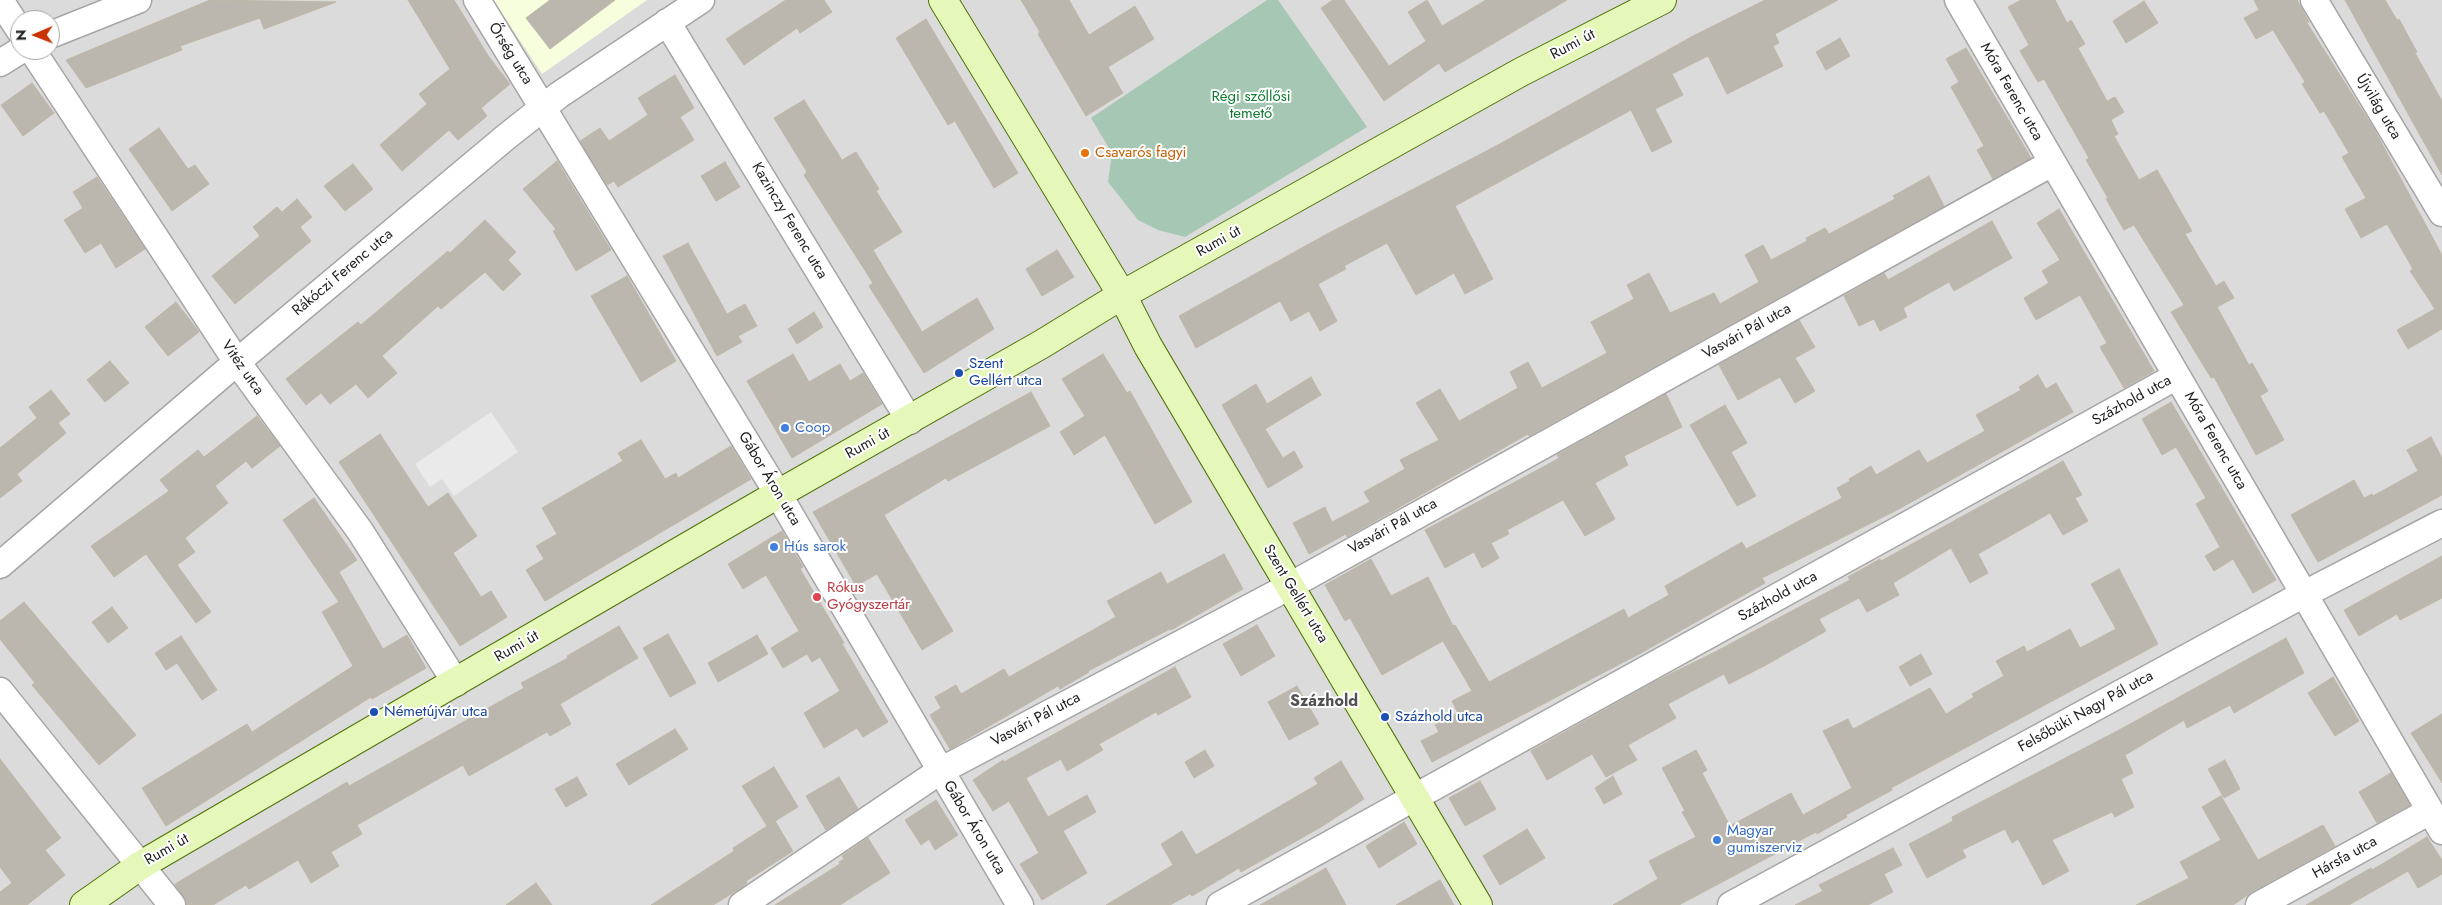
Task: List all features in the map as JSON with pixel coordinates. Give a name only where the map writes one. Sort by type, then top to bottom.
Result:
[{"type":"street","points":[[0,0],[10,16]]},
{"type":"street","points":[[60,31],[138,0]]},
{"type":"street","name":"Őrség utca","points":[[477,0],[544,107]]},
{"type":"street","name":"Rákóczi Ferenc utca","points":[[0,565],[236,362],[544,107],[701,0]]},
{"type":"street","name":"Szent Gellért utca","points":[[943,0],[1122,295],[1148,346],[1478,905]]},
{"type":"street","name":"Rumi út","points":[[84,905],[141,865],[778,494],[910,420],[1122,295],[1522,72],[1662,0]]},
{"type":"street","name":"Móra Ferenc utca","points":[[1958,0],[2305,593],[2436,821]]},
{"type":"street","name":"Újvilág utca","points":[[2314,0],[2442,213]]},
{"type":"street","name":"Kazinczy Ferenc utca","points":[[667,22],[910,420]]},
{"type":"street","name":"Vitéz utca","points":[[39,60],[236,362],[360,531],[456,682]]},
{"type":"street","name":"Gábor Áron utca","points":[[544,107],[778,494],[1020,905]]},
{"type":"street","name":"Vasvári Pál utca","points":[[742,905],[940,771],[1290,585],[2052,163]]},
{"type":"street","name":"Százhold utca","points":[[1220,905],[2177,376]]},
{"type":"street","name":"Felsőbüki Nagy Pál utca","points":[[1731,905],[2305,593],[2442,522]]},
{"type":"street","points":[[0,691],[172,905]]},
{"type":"street","name":"Hársfa utca","points":[[2259,905],[2436,821]]},
{"type":"shaded area","points":[[0,0],[2442,0],[2442,905],[0,905]]},
{"type":"shaded area","points":[[493,0],[647,0],[542,74]]},
{"type":"shaded area","points":[[491,412],[518,452],[454,496],[442,479],[430,487],[415,464]]},
{"type":"green space","name":"Régi szőllősi temető","points":[[1267,0],[1278,0],[1367,127],[1185,237],[1158,230],[1138,220],[1108,182],[1112,153],[1091,118]]},
{"type":"building","points":[[210,0],[336,2],[264,29],[260,18],[180,46],[182,50],[86,88],[66,60]]},
{"type":"building","points":[[408,0],[454,0],[489,57],[510,84],[481,108],[487,116],[458,140],[449,130],[402,171],[380,145],[427,104],[419,94],[450,69]]},
{"type":"building","points":[[550,0],[615,0],[550,49],[526,18]]},
{"type":"building","points":[[786,0],[824,0],[832,12],[800,33],[797,28],[744,65],[726,39]]},
{"type":"building","points":[[1021,0],[1069,0],[1089,35],[1135,6],[1154,39],[1108,67],[1123,93],[1086,116],[1038,34],[1040,32]]},
{"type":"building","points":[[1333,0],[1344,0],[1389,66],[1426,41],[1408,12],[1427,0],[1442,26],[1486,0],[1567,0],[1445,72],[1439,63],[1384,101],[1321,8]]},
{"type":"building","points":[[1765,0],[1838,0],[1775,34],[1779,43],[1773,46],[1783,66],[1727,94],[1708,56],[1672,74],[1683,95],[1655,109],[1672,142],[1652,152],[1631,110],[1455,206],[1493,279],[1465,294],[1454,273],[1416,295],[1387,243],[1344,266],[1346,269],[1318,284],[1337,321],[1320,331],[1309,311],[1291,321],[1280,301],[1196,348],[1179,316],[1327,234],[1496,146],[1693,36]]},
{"type":"building","points":[[2021,0],[2055,0],[2067,23],[2071,20],[2085,44],[2078,48],[2107,101],[2115,97],[2124,112],[2111,120],[2118,134],[2114,136],[2139,180],[2157,170],[2192,231],[2185,234],[2216,286],[2224,281],[2234,298],[2217,307],[2249,365],[2252,363],[2268,391],[2260,396],[2284,440],[2256,455],[2214,377],[2211,378],[2171,312],[2184,305],[2134,225],[2124,230],[2086,160],[2089,158],[2044,79],[2038,82],[2020,51],[2029,45],[2008,7]]},
{"type":"building","points":[[2254,0],[2297,0],[2309,22],[2307,23],[2374,129],[2442,255],[2442,329],[2408,349],[2397,330],[2435,309],[2410,271],[2413,269],[2387,224],[2361,238],[2345,209],[2366,198],[2342,157],[2349,153],[2324,111],[2320,113],[2302,84],[2305,82],[2273,30],[2256,39],[2244,18],[2259,10]]},
{"type":"building","points":[[2345,0],[2385,0],[2397,20],[2399,19],[2417,52],[2415,53],[2442,101],[2442,175]]},
{"type":"building","points":[[2144,1],[2158,23],[2126,43],[2113,21]]},
{"type":"building","points":[[926,19],[1018,173],[994,188],[955,121],[948,125],[896,38]]},
{"type":"building","points":[[1840,38],[1850,56],[1826,70],[1816,52]]},
{"type":"building","points":[[1966,48],[2031,158],[1993,179],[1977,150],[1984,146],[1951,87],[1959,82],[1946,59]]},
{"type":"building","points":[[675,75],[694,108],[680,117],[694,140],[618,187],[614,181],[607,185],[580,141],[600,128],[609,141],[648,115],[638,98]]},
{"type":"building","points":[[32,83],[54,113],[23,136],[1,105]]},
{"type":"building","points":[[804,100],[842,160],[856,152],[879,189],[876,191],[902,232],[873,250],[922,332],[977,298],[994,329],[924,373],[869,286],[873,283],[804,175],[807,172],[774,118]]},
{"type":"building","points":[[159,128],[188,169],[195,165],[209,184],[172,211],[129,149]]},
{"type":"building","points":[[557,161],[611,250],[576,271],[553,231],[556,229],[523,189]]},
{"type":"building","points":[[725,162],[740,187],[716,201],[701,176]]},
{"type":"building","points":[[353,164],[373,189],[345,211],[324,186]]},
{"type":"building","points":[[1929,176],[1944,206],[1529,436],[1528,434],[1347,537],[1346,534],[1309,554],[1293,523],[1325,507],[1332,522],[1370,502],[1364,492],[1405,469],[1400,460],[1439,440],[1416,403],[1440,389],[1459,421],[1518,388],[1510,372],[1528,362],[1542,388],[1607,353],[1591,322],[1634,299],[1627,285],[1649,273],[1670,313],[1714,293],[1720,304],[1759,282],[1745,255],[1763,245],[1771,260],[1807,241],[1806,238],[1825,228],[1829,234],[1895,199],[1893,196]]},
{"type":"building","points":[[97,177],[145,249],[116,268],[101,243],[85,253],[64,220],[83,208],[73,192]]},
{"type":"building","points":[[297,199],[312,217],[300,227],[311,241],[235,304],[212,276],[260,236],[253,227],[277,207],[282,212]]},
{"type":"building","points":[[2059,209],[2154,371],[2124,388],[2100,347],[2107,343],[2080,295],[2036,320],[2024,298],[2049,283],[2042,271],[2060,260],[2037,223]]},
{"type":"building","points":[[485,220],[516,252],[508,260],[521,274],[503,291],[485,272],[441,309],[438,306],[382,356],[397,373],[368,398],[356,384],[330,404],[321,393],[306,405],[286,379],[358,322],[361,325],[448,251],[450,253]]},
{"type":"building","points":[[1992,221],[2012,258],[1954,291],[1949,282],[1903,308],[1907,317],[1880,331],[1874,319],[1859,326],[1844,296],[1884,273],[1888,280]]},
{"type":"building","points":[[688,243],[727,314],[745,304],[757,326],[738,336],[742,342],[717,356],[663,256]]},
{"type":"building","points":[[1057,250],[1074,277],[1042,296],[1026,269]]},
{"type":"building","points":[[627,276],[676,361],[641,382],[591,296]]},
{"type":"building","points":[[176,302],[199,332],[168,356],[145,327]]},
{"type":"building","points":[[814,312],[823,327],[797,344],[788,329]]},
{"type":"building","points":[[1799,320],[1815,347],[1795,358],[1815,391],[1795,403],[1780,377],[1738,400],[1719,365]]},
{"type":"building","points":[[793,354],[809,382],[840,364],[850,381],[863,373],[882,404],[792,458],[747,381]]},
{"type":"building","points":[[1103,354],[1127,393],[1130,391],[1192,502],[1155,524],[1105,435],[1074,455],[1060,432],[1085,416],[1062,379]]},
{"type":"building","points":[[110,361],[129,383],[105,402],[87,380]]},
{"type":"building","points":[[2038,375],[2046,389],[2056,383],[2073,412],[1897,510],[1762,578],[1765,583],[1641,653],[1432,762],[1421,741],[1439,732],[1435,725],[1458,713],[1452,701],[1472,691],[1443,641],[1382,675],[1350,618],[1345,621],[1325,585],[1371,559],[1391,596],[1428,577],[1453,626],[1455,625],[1489,682],[1624,609],[1628,618],[1669,595],[1665,586],[1742,542],[1746,549],[1842,498],[1837,488],[1871,466],[1876,475],[1919,450],[1927,463],[1985,431],[1976,415],[2021,390],[2019,387]]},
{"type":"building","points":[[1311,377],[1321,395],[1265,429],[1283,458],[1294,451],[1303,467],[1268,488],[1222,405],[1256,384],[1267,404]]},
{"type":"building","points":[[51,390],[70,414],[58,423],[66,433],[17,474],[22,481],[0,498],[0,448],[37,418],[29,407]]},
{"type":"building","points":[[1031,392],[1050,426],[948,481],[946,478],[884,515],[953,631],[922,650],[877,574],[856,586],[813,512]]},
{"type":"building","points":[[1666,394],[1682,427],[1624,456],[1628,465],[1595,483],[1615,519],[1585,536],[1563,500],[1507,530],[1509,534],[1491,543],[1499,558],[1482,568],[1474,552],[1445,568],[1425,530],[1545,466],[1559,458],[1557,455]]},
{"type":"building","points":[[2171,402],[2276,580],[2253,593],[2233,559],[2214,571],[2205,556],[2220,547],[2196,504],[2206,498],[2176,447],[2162,455],[2142,419]]},
{"type":"building","points":[[1725,405],[1747,443],[1731,452],[1756,496],[1737,506],[1690,425]]},
{"type":"building","points":[[257,416],[280,446],[252,468],[246,461],[215,486],[228,503],[185,538],[195,552],[177,565],[211,612],[196,623],[146,554],[114,577],[91,546],[169,491],[160,480],[198,450],[204,457]]},
{"type":"building","points":[[380,434],[428,507],[448,493],[477,536],[453,553],[481,597],[491,591],[507,617],[460,646],[339,462]]},
{"type":"building","points":[[2431,437],[2442,458],[2442,495],[2318,562],[2291,515],[2354,480],[2364,498],[2372,494],[2373,496],[2418,471],[2407,450]]},
{"type":"building","points":[[641,440],[665,479],[676,473],[678,478],[731,446],[751,479],[545,601],[526,570],[544,559],[536,546],[557,534],[542,508],[623,461],[618,453]]},
{"type":"building","points":[[2063,461],[2082,495],[2075,498],[2088,521],[2063,535],[2050,513],[1978,554],[1988,573],[1970,583],[1951,548],[1893,583],[1899,595],[1867,612],[1859,598],[1819,619],[1826,631],[1764,666],[1729,684],[1724,674],[1668,704],[1676,718],[1628,745],[1637,760],[1606,777],[1592,754],[1547,780],[1531,751],[1656,681],[1850,580],[1848,577],[1880,559],[1881,561]]},
{"type":"building","points":[[314,498],[357,560],[339,572],[383,649],[407,635],[426,668],[372,699],[371,697],[166,826],[142,788],[247,724],[252,732],[353,666],[322,612],[339,602],[283,520]]},
{"type":"building","points":[[782,531],[803,567],[800,569],[888,722],[863,737],[857,728],[824,748],[804,713],[840,691],[820,657],[812,662],[807,654],[783,668],[771,648],[799,631],[766,575],[743,589],[728,564]]},
{"type":"building","points":[[1224,554],[1243,589],[1171,630],[1088,671],[1060,689],[1058,686],[950,749],[930,715],[941,708],[935,697],[956,685],[961,694],[1004,669],[1009,677],[1116,617],[1107,601],[1161,572],[1167,584]]},
{"type":"building","points":[[2442,556],[2442,598],[2400,620],[2397,614],[2359,636],[2344,610]]},
{"type":"building","points":[[2119,569],[2158,644],[1891,788],[1892,790],[1846,815],[1847,817],[1817,834],[1816,832],[1679,905],[1613,905],[1658,879],[1649,861],[1696,837],[1682,812],[1685,811],[1662,768],[1696,750],[1707,770],[1702,773],[1730,826],[1791,793],[1803,815],[1852,788],[1823,731],[1848,719],[1853,729],[1930,688],[1946,714],[1974,697],[1972,694],[2004,676],[1996,661],[2024,646],[2027,652],[2070,629],[2080,648],[2116,629],[2091,584]]},
{"type":"building","points":[[24,602],[136,735],[99,765],[32,685],[35,683],[0,639],[0,621]]},
{"type":"building","points":[[112,607],[128,628],[108,643],[92,622]]},
{"type":"building","points":[[1257,625],[1275,656],[1241,676],[1223,644]]},
{"type":"building","points":[[619,626],[638,658],[560,704],[571,724],[550,736],[547,732],[469,776],[463,765],[357,825],[362,834],[331,852],[339,866],[311,883],[298,860],[249,889],[246,885],[213,905],[187,905],[175,884],[347,782],[349,786],[524,688],[521,683],[568,658],[567,656]]},
{"type":"building","points":[[668,634],[696,683],[670,697],[643,648]]},
{"type":"building","points":[[757,635],[768,654],[718,682],[708,663]]},
{"type":"building","points":[[181,636],[217,690],[202,700],[177,663],[166,670],[155,653]]},
{"type":"building","points":[[2286,638],[2304,673],[2234,713],[2230,705],[2187,728],[2184,720],[2125,755],[2133,773],[2121,779],[2134,807],[2115,817],[2112,812],[2052,840],[2069,871],[2043,885],[2018,839],[2012,843],[2005,829],[1962,850],[1966,857],[1927,878],[1909,844],[1953,821],[1952,817],[2121,729]]},
{"type":"building","points":[[1921,654],[1932,674],[1910,686],[1899,667]]},
{"type":"building","points":[[1175,667],[1191,697],[1158,715],[1156,712],[1099,744],[1103,750],[1067,771],[1061,759],[1026,778],[1048,817],[1087,795],[1096,812],[1063,831],[1087,873],[1042,900],[1020,864],[1039,853],[1009,801],[993,811],[973,780],[1003,760],[1004,762]]},
{"type":"building","points":[[2333,677],[2359,721],[2335,736],[2308,693]]},
{"type":"building","points":[[1297,686],[1319,724],[1289,740],[1268,702]]},
{"type":"building","points":[[2442,714],[2442,783],[2411,733]]},
{"type":"building","points":[[675,729],[688,749],[629,785],[616,764]]},
{"type":"building","points":[[1205,750],[1214,766],[1194,778],[1185,762]]},
{"type":"building","points":[[0,759],[61,838],[45,850],[65,875],[27,905],[0,905],[0,892],[12,883],[0,867]]},
{"type":"building","points":[[2225,760],[2240,789],[2224,798],[2208,769]]},
{"type":"building","points":[[1341,761],[1364,799],[1321,827],[1241,872],[1239,868],[1192,896],[1190,894],[1170,905],[1106,905],[1173,865],[1161,844],[1182,831],[1196,855],[1318,784],[1314,778]]},
{"type":"building","points":[[774,767],[798,807],[767,826],[742,786]]},
{"type":"building","points":[[2391,773],[2410,805],[2377,823],[2359,792]]},
{"type":"building","points":[[1613,776],[1622,794],[1604,804],[1595,788]]},
{"type":"building","points":[[577,777],[587,795],[566,807],[555,789]]},
{"type":"building","points":[[839,777],[858,809],[826,830],[806,796]]},
{"type":"building","points":[[1480,781],[1496,809],[1465,826],[1449,798]]},
{"type":"building","points":[[2221,796],[2258,860],[2323,825],[2335,846],[2252,892],[2233,905],[2136,905],[2189,878],[2180,862],[2221,840],[2202,807]]},
{"type":"building","points":[[936,800],[958,835],[935,850],[929,839],[921,845],[905,820]]},
{"type":"building","points":[[775,821],[793,851],[746,881],[747,883],[741,888],[713,905],[651,905],[734,851],[733,848]]},
{"type":"building","points":[[1404,822],[1417,844],[1379,868],[1366,846]]},
{"type":"building","points":[[1527,829],[1545,858],[1500,885],[1483,856]]},
{"type":"building","points":[[2427,837],[2442,860],[2442,874],[2418,888],[2408,871],[2349,905],[2306,905],[2371,868],[2372,870]]},
{"type":"building","points":[[868,838],[890,873],[840,905],[775,905],[840,864],[839,862],[844,859],[842,856]]},
{"type":"building","points":[[1893,848],[1902,865],[1884,874],[1893,892],[1868,905],[1795,905],[1823,891],[1819,885]]},
{"type":"building","points":[[1326,868],[1346,905],[1260,905]]},
{"type":"building","points":[[1440,880],[1454,905],[1396,905]]},
{"type":"building","points":[[536,883],[552,905],[506,905]]},
{"type":"place","name":"Csavarós fagyi","points":[[1085,153]]},
{"type":"place","name":"Szent Gellért utca","points":[[959,373]]},
{"type":"place","name":"Coop","points":[[785,428]]},
{"type":"place","name":"Hús sarok","points":[[774,547]]},
{"type":"place","name":"Rókus Gyógyszertár","points":[[817,597]]},
{"type":"place","name":"Németújvár utca","points":[[374,712]]},
{"type":"place","name":"Százhold utca","points":[[1385,717]]},
{"type":"place","name":"Magyar gumiszerviz","points":[[1717,840]]},
{"type":"district","name":"Százhold","points":[[1324,702]]}]
